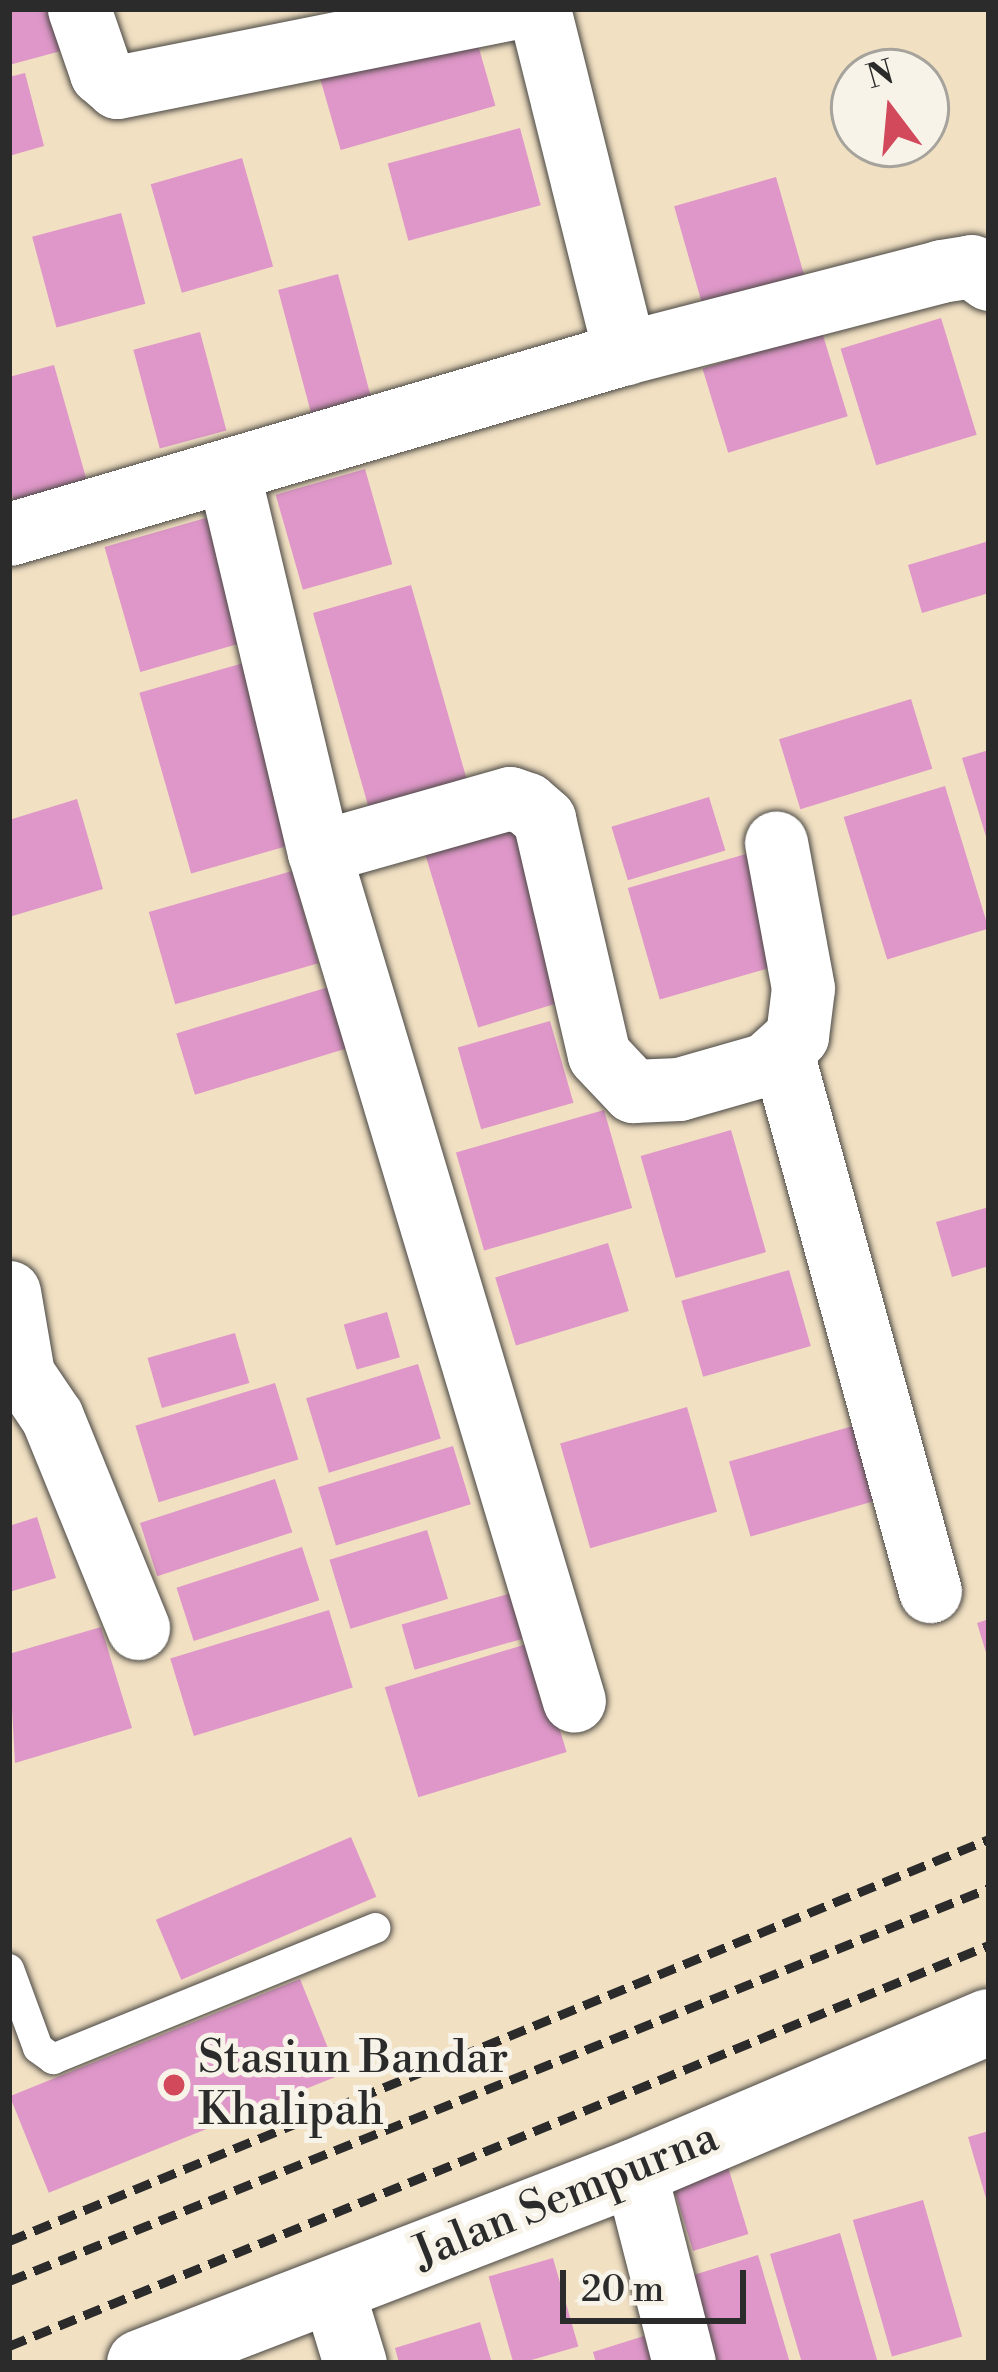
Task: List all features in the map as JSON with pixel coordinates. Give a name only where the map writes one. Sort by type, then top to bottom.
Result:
[{"type":"street","points":[[79,9],[101,73],[117,87],[508,9]]},
{"type":"street","points":[[538,9],[625,353]]},
{"type":"street","points":[[9,534],[229,475],[625,353],[941,271],[971,266],[989,279]]},
{"type":"street","points":[[229,475],[319,852],[574,1701]]},
{"type":"street","points":[[319,852],[510,798],[527,804],[544,819],[599,1055],[612,1077],[633,1091],[680,1089],[784,1056],[797,1036],[803,988],[776,842]]},
{"type":"street","points":[[784,1056],[931,1591]]},
{"type":"street","points":[[9,1292],[23,1374],[52,1417],[138,1628]]},
{"type":"street","name":"Jalan Sempurna","points":[[140,2363],[635,2172],[989,2022]]},
{"type":"street","points":[[635,2172],[684,2363]]},
{"type":"street","points":[[332,2288],[355,2363]]},
{"type":"lane","points":[[9,1969],[38,2048],[53,2059],[375,1928]]},
{"type":"building","points":[[9,9],[61,9],[72,48],[9,65]]},
{"type":"building","points":[[472,24],[495,106],[341,150],[317,68]]},
{"type":"building","points":[[25,73],[44,146],[9,156],[9,77]]},
{"type":"building","points":[[520,128],[541,205],[408,241],[388,163]]},
{"type":"building","points":[[242,158],[273,267],[182,293],[151,184]]},
{"type":"building","points":[[776,177],[809,293],[707,323],[674,206]]},
{"type":"building","points":[[121,213],[145,304],[56,328],[32,237]]},
{"type":"building","points":[[338,274],[372,402],[313,419],[278,290]]},
{"type":"building","points":[[941,318],[977,435],[876,465],[841,349]]},
{"type":"building","points":[[200,332],[226,431],[160,448],[133,350]]},
{"type":"building","points":[[822,332],[848,416],[728,453],[702,369]]},
{"type":"building","points":[[54,365],[92,499],[19,520],[9,484],[9,377]]},
{"type":"building","points":[[365,469],[392,564],[303,590],[276,495]]},
{"type":"building","points":[[216,515],[252,640],[140,672],[104,547]]},
{"type":"building","points":[[989,541],[989,593],[922,613],[908,565]]},
{"type":"building","points":[[411,585],[469,788],[371,816],[313,613]]},
{"type":"building","points":[[247,662],[299,843],[191,874],[139,693]]},
{"type":"building","points":[[911,699],[932,769],[800,809],[779,739]]},
{"type":"building","points":[[989,750],[989,843],[988,843],[962,758]]},
{"type":"building","points":[[945,786],[989,928],[887,959],[844,817]]},
{"type":"building","points":[[709,797],[725,851],[628,880],[611,827]]},
{"type":"building","points":[[77,799],[103,889],[9,917],[9,820]]},
{"type":"building","points":[[523,815],[579,997],[478,1027],[423,846]]},
{"type":"building","points":[[746,854],[778,966],[660,999],[628,888]]},
{"type":"building","points":[[292,871],[318,963],[175,1004],[149,912]]},
{"type":"building","points":[[335,985],[354,1046],[195,1095],[176,1034]]},
{"type":"building","points":[[550,1021],[573,1103],[481,1129],[458,1047]]},
{"type":"building","points":[[604,1110],[632,1208],[484,1250],[456,1152]]},
{"type":"building","points":[[731,1130],[766,1252],[676,1278],[641,1156]]},
{"type":"building","points":[[989,1207],[989,1266],[952,1277],[936,1222]]},
{"type":"building","points":[[608,1243],[629,1311],[516,1345],[495,1277]]},
{"type":"building","points":[[789,1270],[811,1346],[703,1377],[681,1301]]},
{"type":"building","points":[[387,1312],[400,1357],[357,1370],[344,1324]]},
{"type":"building","points":[[235,1333],[249,1383],[162,1408],[148,1358]]},
{"type":"building","points":[[418,1364],[441,1439],[329,1473],[306,1398]]},
{"type":"building","points":[[275,1383],[298,1460],[159,1502],[135,1426]]},
{"type":"building","points":[[687,1407],[717,1512],[590,1548],[560,1443]]},
{"type":"building","points":[[853,1426],[874,1501],[750,1537],[729,1462]]},
{"type":"building","points":[[453,1446],[471,1504],[336,1546],[318,1487]]},
{"type":"building","points":[[275,1479],[292,1532],[157,1576],[140,1523]]},
{"type":"building","points":[[37,1517],[56,1578],[9,1592],[9,1526]]},
{"type":"building","points":[[427,1530],[448,1599],[351,1629],[329,1560]]},
{"type":"building","points":[[302,1547],[319,1600],[194,1641],[176,1588]]},
{"type":"building","points":[[515,1592],[528,1637],[415,1670],[402,1625]]},
{"type":"building","points":[[329,1610],[353,1687],[194,1736],[170,1659]]},
{"type":"building","points":[[989,1619],[989,1659],[988,1659],[977,1623]]},
{"type":"building","points":[[101,1627],[132,1728],[15,1763],[9,1654]]},
{"type":"building","points":[[533,1642],[567,1752],[418,1797],[385,1687]]},
{"type":"building","points":[[351,1837],[376,1897],[181,1980],[156,1920]]},
{"type":"building","name":"Stasiun Bandar Khalipah","points":[[300,1979],[339,2075],[49,2193],[10,2096]]},
{"type":"building","points":[[989,2131],[989,2205],[988,2205],[968,2137]]},
{"type":"building","points":[[728,2167],[748,2234],[693,2251],[673,2184]]},
{"type":"building","points":[[923,2200],[962,2336],[892,2357],[853,2220]]},
{"type":"building","points":[[840,2233],[878,2363],[802,2363],[770,2254]]},
{"type":"building","points":[[758,2255],[790,2363],[709,2363],[684,2278]]},
{"type":"building","points":[[553,2258],[578,2346],[513,2363],[489,2276]]},
{"type":"building","points":[[480,2322],[492,2363],[399,2363],[395,2348]]},
{"type":"building","points":[[644,2336],[652,2363],[596,2363],[593,2352]]},
{"type":"railway","points":[[9,2241],[989,1839]]},
{"type":"railway","points":[[9,2281],[989,1888]]},
{"type":"railway","points":[[9,2346],[989,1945]]},
{"type":"place","name":"Stasiun Bandar Khalipah","points":[[174,2085]]}]
